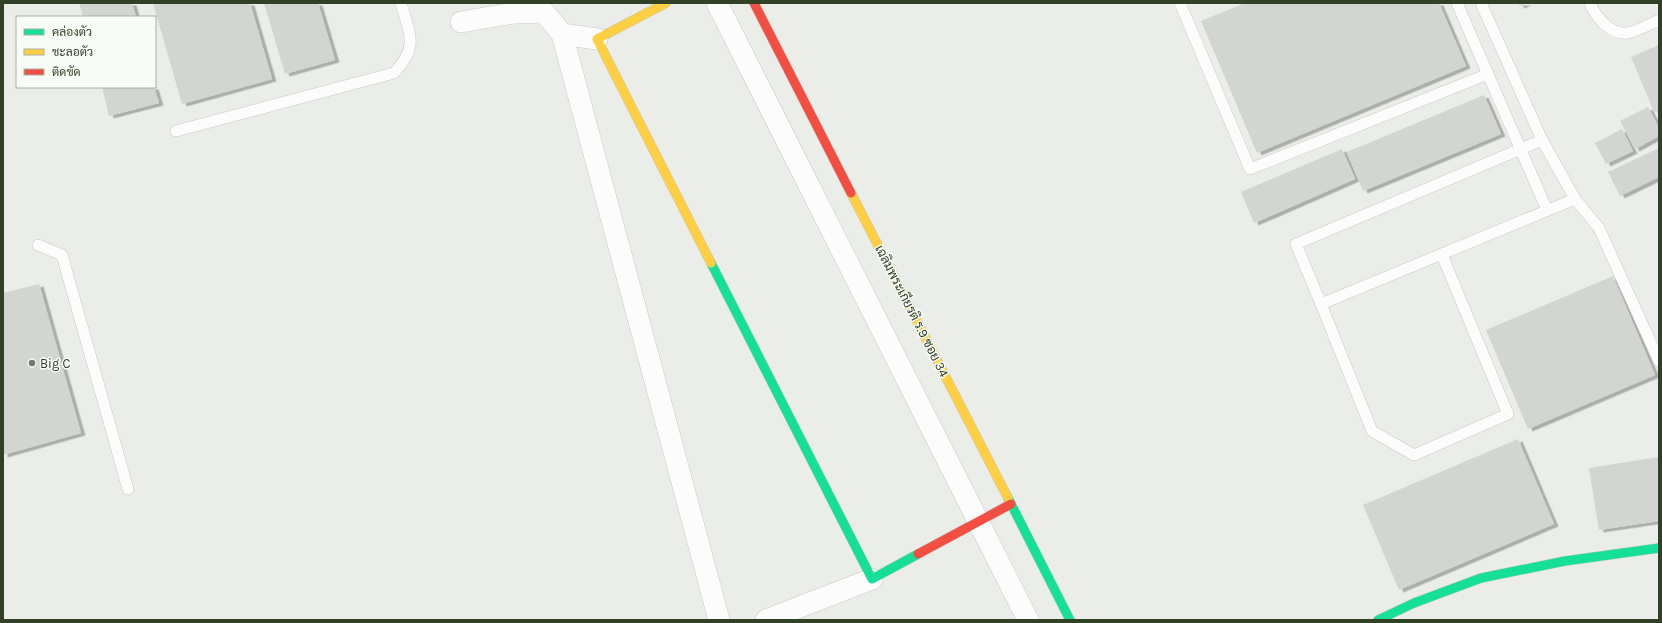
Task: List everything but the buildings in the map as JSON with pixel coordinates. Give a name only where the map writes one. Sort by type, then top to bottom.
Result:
[{"type":"street","points":[[562,34],[597,39],[666,3]]},
{"type":"street","points":[[717,3],[1028,620]]},
{"type":"street","name":"เฉลิมพระเกียรติ ร.9 ซอย 34","points":[[754,3],[1070,620]]},
{"type":"street","points":[[461,22],[514,13],[544,12],[562,34],[719,620]]},
{"type":"street","points":[[597,39],[872,579]]},
{"type":"street","points":[[766,620],[872,579],[1011,504]]},
{"type":"street","points":[[1378,620],[1414,603],[1481,578],[1565,561],[1659,548]]},
{"type":"lane","points":[[176,131],[394,73],[405,60],[411,46],[401,3]]},
{"type":"lane","points":[[1180,3],[1250,169],[1488,74]]},
{"type":"lane","points":[[1457,3],[1547,210]]},
{"type":"lane","points":[[1481,3],[1542,140],[1575,199],[1599,228],[1659,361]]},
{"type":"lane","points":[[1590,3],[1594,12],[1613,31],[1626,33],[1659,20]]},
{"type":"lane","points":[[1442,255],[1508,414],[1414,454],[1372,431],[1296,244],[1542,140]]},
{"type":"lane","points":[[1321,304],[1575,199]]},
{"type":"lane","points":[[38,245],[62,255],[128,489]]},
{"type":"traffic: fast","points":[[711,263],[872,579],[918,554]]},
{"type":"traffic: fast","points":[[1008,498],[1070,620]]},
{"type":"traffic: fast","points":[[1378,620],[1414,603],[1481,578],[1565,561],[1659,548]]},
{"type":"traffic: slow","points":[[666,3],[597,39],[711,263]]},
{"type":"traffic: slow","points":[[851,193],[1008,498]]},
{"type":"traffic: jam","points":[[754,3],[851,193]]},
{"type":"traffic: jam","points":[[918,554],[1011,504]]},
{"type":"place","name":"Big C","points":[[32,363]]}]
